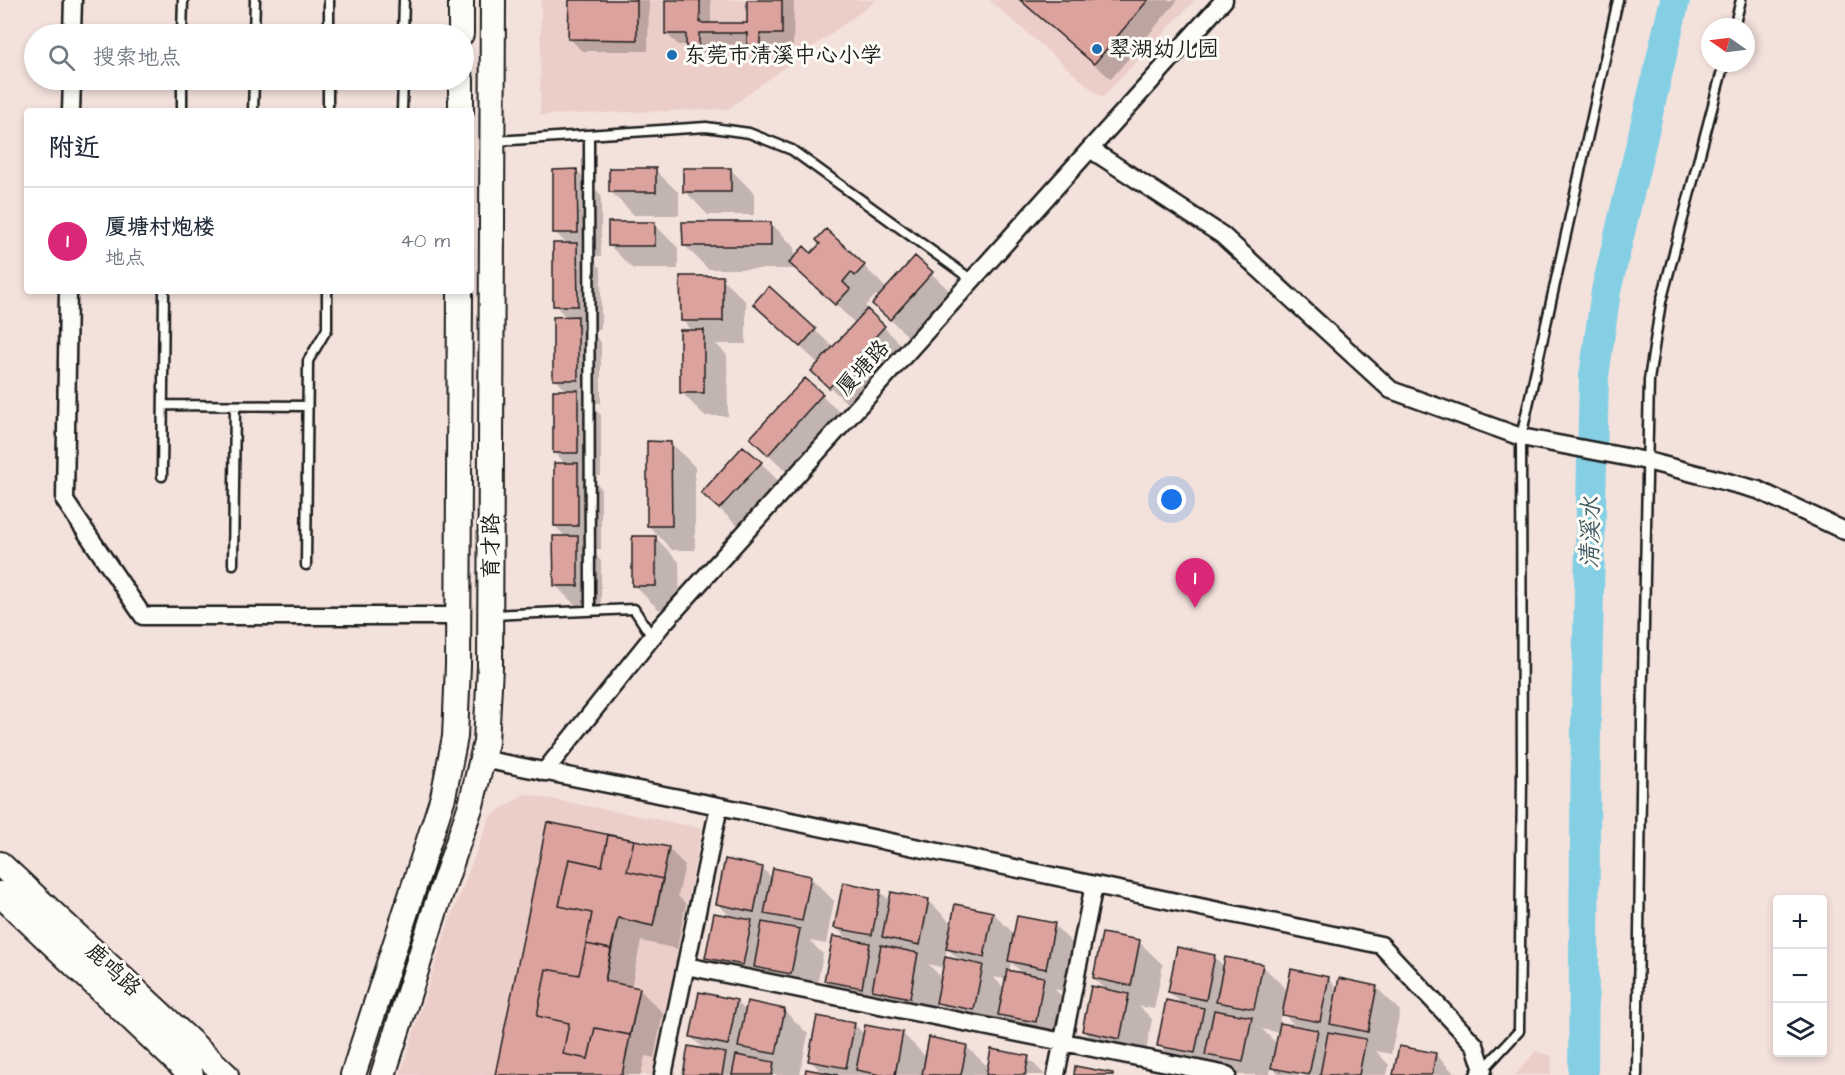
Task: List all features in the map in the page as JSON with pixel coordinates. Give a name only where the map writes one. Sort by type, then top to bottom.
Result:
[{"type":"main road","points":[[461,0],[461,24]]},
{"type":"main road","name":"育才路","points":[[382,1075],[471,805],[486,731],[491,615],[493,0]]},
{"type":"main road","points":[[461,90],[461,108]]},
{"type":"main road","name":"育才路","points":[[352,1072],[443,797],[455,737],[460,294]]},
{"type":"main road","name":"鹿鸣路","points":[[0,864],[226,1075]]},
{"type":"main road","name":"鹿鸣路","points":[[0,894],[191,1075]]},
{"type":"street","points":[[72,24],[73,0]]},
{"type":"street","name":"厦塘路","points":[[544,772],[652,637],[1224,0]]},
{"type":"street","points":[[71,108],[72,90]]},
{"type":"street","points":[[1090,149],[1222,235],[1390,390],[1521,437],[1647,461],[1758,490],[1845,531]]},
{"type":"street","points":[[68,294],[65,501],[143,616],[458,616]]},
{"type":"street","points":[[482,759],[719,806],[1381,945],[1475,1044],[1481,1072]]},
{"type":"street","points":[[663,1075],[719,806]]},
{"type":"street","points":[[1056,1075],[1094,885]]},
{"type":"street","points":[[686,966],[1227,1075]]},
{"type":"lane","points":[[182,24],[183,0]]},
{"type":"lane","points":[[254,24],[255,0]]},
{"type":"lane","points":[[329,0],[329,24]]},
{"type":"lane","points":[[403,24],[404,0]]},
{"type":"lane","points":[[1481,1072],[1519,1031],[1522,780],[1521,437],[1618,0]]},
{"type":"lane","points":[[1736,18],[1741,0]]},
{"type":"lane","points":[[1637,1075],[1650,380],[1661,302],[1722,72]]},
{"type":"lane","points":[[182,90],[182,108]]},
{"type":"lane","points":[[253,108],[254,90]]},
{"type":"lane","points":[[328,90],[328,108]]},
{"type":"lane","points":[[402,108],[403,90]]},
{"type":"lane","points":[[492,141],[706,127],[749,133],[792,150],[972,280]]},
{"type":"lane","points":[[589,135],[590,610]]},
{"type":"lane","points":[[162,476],[164,294]]},
{"type":"lane","points":[[306,565],[308,361],[327,329],[327,294]]},
{"type":"lane","points":[[163,405],[307,406]]},
{"type":"lane","points":[[234,564],[236,406]]},
{"type":"lane","points":[[491,615],[634,609],[652,637]]},
{"type":"shaded area","name":"东莞市清溪中心小学","points":[[541,0],[877,0],[728,109],[540,115]]},
{"type":"shaded area","name":"翠湖幼儿园","points":[[989,0],[1195,0],[1102,98]]},
{"type":"shaded area","points":[[525,794],[702,828],[653,1075],[400,1075],[446,930],[490,816]]},
{"type":"shaded area","points":[[1536,1051],[1552,1056],[1551,1075],[1515,1075]]},
{"type":"building","points":[[569,0],[637,0],[637,40],[568,39]]},
{"type":"building","points":[[665,0],[700,0],[700,23],[747,23],[747,0],[782,0],[782,34],[760,34],[760,49],[747,49],[747,33],[699,33],[699,49],[686,49],[686,34],[665,34]]},
{"type":"building","points":[[1020,0],[1148,0],[1094,64]]},
{"type":"building","points":[[609,168],[656,168],[656,192],[609,192]]},
{"type":"building","points":[[683,168],[731,168],[731,192],[683,192]]},
{"type":"building","points":[[577,169],[578,233],[553,233],[553,170]]},
{"type":"building","points":[[608,222],[655,222],[655,246],[608,246]]},
{"type":"building","points":[[682,222],[771,222],[771,246],[683,246]]},
{"type":"building","points":[[826,229],[865,265],[855,276],[851,272],[843,282],[850,289],[835,305],[789,263],[804,246],[811,253],[820,244],[816,240]]},
{"type":"building","points":[[553,243],[577,243],[578,306],[553,306]]},
{"type":"building","points":[[915,256],[933,272],[890,320],[872,304]]},
{"type":"building","points":[[680,276],[723,276],[723,321],[681,321]]},
{"type":"building","points":[[769,286],[816,329],[800,347],[753,304]]},
{"type":"building","points":[[867,309],[885,326],[829,388],[811,371]]},
{"type":"building","points":[[578,316],[578,380],[553,380],[553,317]]},
{"type":"building","points":[[680,330],[704,330],[704,393],[680,393]]},
{"type":"building","points":[[805,378],[823,394],[768,455],[750,438]]},
{"type":"building","points":[[553,390],[578,390],[578,453],[553,453]]},
{"type":"building","points":[[647,441],[671,442],[672,526],[647,526]]},
{"type":"building","points":[[743,446],[762,462],[719,509],[701,493]]},
{"type":"building","points":[[554,463],[578,463],[578,526],[554,526]]},
{"type":"building","points":[[553,536],[578,536],[578,586],[554,586]]},
{"type":"building","points":[[632,536],[656,536],[656,586],[632,586]]},
{"type":"building","points":[[547,822],[669,847],[653,926],[618,918],[605,981],[640,988],[622,1075],[495,1075]]},
{"type":"building","points":[[608,835],[634,840],[627,871],[663,879],[653,926],[618,918],[611,949],[586,944],[592,913],[559,906],[569,859],[602,866]]},
{"type":"building","points":[[725,859],[763,867],[754,912],[716,904]]},
{"type":"building","points":[[773,868],[811,876],[802,921],[764,914]]},
{"type":"building","points":[[843,882],[881,890],[872,935],[834,928]]},
{"type":"building","points":[[891,892],[929,899],[920,945],[882,937]]},
{"type":"building","points":[[955,904],[993,912],[984,957],[946,949]]},
{"type":"building","points":[[714,913],[752,920],[743,965],[705,958]]},
{"type":"building","points":[[1017,916],[1055,923],[1046,969],[1008,961]]},
{"type":"building","points":[[762,922],[800,929],[791,974],[754,967]]},
{"type":"building","points":[[1102,933],[1140,940],[1131,986],[1093,978]]},
{"type":"building","points":[[833,936],[870,943],[862,988],[824,981]]},
{"type":"building","points":[[586,944],[611,949],[605,981],[640,988],[630,1035],[595,1028],[588,1059],[563,1054],[569,1023],[537,1016],[546,969],[579,975]]},
{"type":"building","points":[[881,945],[918,953],[910,998],[872,990]]},
{"type":"building","points":[[1177,947],[1215,955],[1206,1000],[1168,992]]},
{"type":"building","points":[[945,957],[983,965],[974,1010],[936,1003]]},
{"type":"building","points":[[1225,957],[1263,964],[1254,1009],[1216,1002]]},
{"type":"building","points":[[1291,969],[1329,977],[1320,1022],[1282,1015]]},
{"type":"building","points":[[1007,970],[1044,977],[1036,1022],[998,1015]]},
{"type":"building","points":[[1339,978],[1377,986],[1368,1032],[1330,1024]]},
{"type":"building","points":[[1091,986],[1129,994],[1120,1039],[1082,1031]]},
{"type":"building","points":[[699,992],[737,1000],[728,1045],[690,1037]]},
{"type":"building","points":[[1166,1000],[1204,1008],[1195,1053],[1157,1046]]},
{"type":"building","points":[[747,1001],[785,1009],[776,1054],[738,1047]]},
{"type":"building","points":[[1214,1010],[1252,1017],[1243,1062],[1205,1055]]},
{"type":"building","points":[[817,1016],[855,1023],[846,1068],[808,1061]]},
{"type":"building","points":[[1280,1023],[1318,1030],[1309,1075],[1271,1068]]},
{"type":"building","points":[[865,1025],[903,1032],[895,1075],[856,1070]]},
{"type":"building","points":[[1328,1032],[1366,1039],[1359,1075],[1320,1075]]},
{"type":"building","points":[[929,1037],[967,1045],[961,1075],[922,1075]]},
{"type":"building","points":[[688,1046],[726,1053],[722,1075],[683,1075]]},
{"type":"building","points":[[1399,1046],[1436,1053],[1432,1075],[1393,1075]]},
{"type":"building","points":[[991,1049],[1029,1056],[1025,1075],[986,1075]]},
{"type":"building","points":[[736,1055],[774,1062],[772,1075],[732,1075]]},
{"type":"building","points":[[1075,1066],[1113,1073],[1113,1075],[1074,1075]]},
{"type":"building","points":[[806,1069],[838,1075],[805,1075]]},
{"type":"waterway","name":"清溪水","points":[[1583,1075],[1586,721],[1594,376],[1606,291],[1675,0]]},
{"type":"place","name":"翠湖幼儿园","points":[[1097,49]]},
{"type":"place","name":"东莞市清溪中心小学","points":[[672,55]]},
{"type":"place","name":"厦塘村炮楼","points":[[1195,608]]}]
